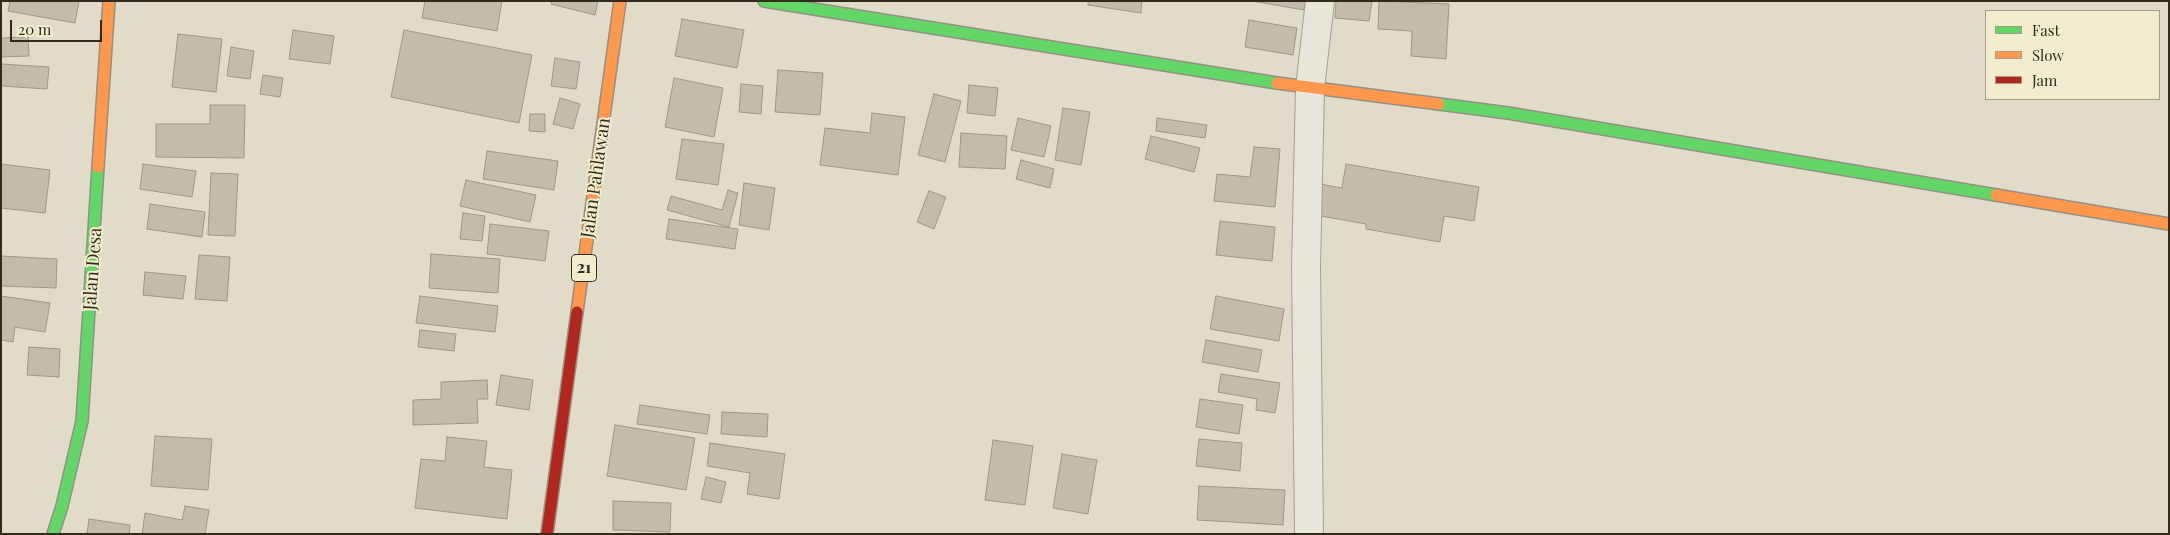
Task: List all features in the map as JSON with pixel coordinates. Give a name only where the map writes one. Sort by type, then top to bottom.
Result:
[{"type":"main road","name":"Jalan Desa","points":[[52,534],[62,506],[82,421],[109,1]]},
{"type":"main road","name":"Jalan Pahlawan","points":[[547,534],[620,1]]},
{"type":"main road","points":[[764,1],[1310,88],[1508,113],[2169,224]]},
{"type":"street","points":[[1309,534],[1306,268],[1310,88],[1320,1]]},
{"type":"building","points":[[10,1],[79,1],[75,23],[8,11]]},
{"type":"building","points":[[425,1],[502,1],[497,31],[422,18]]},
{"type":"building","points":[[552,1],[598,1],[595,15],[551,4]]},
{"type":"building","points":[[1088,1],[1142,1],[1141,13],[1088,5]]},
{"type":"building","points":[[1252,1],[1306,1],[1304,10]]},
{"type":"building","points":[[1336,1],[1372,1],[1369,21],[1335,18]]},
{"type":"building","points":[[1379,1],[1449,4],[1446,59],[1411,56],[1412,31],[1378,29]]},
{"type":"building","points":[[682,19],[744,30],[737,68],[675,56]]},
{"type":"building","points":[[1249,20],[1297,28],[1293,55],[1245,47]]},
{"type":"building","points":[[293,30],[334,36],[330,64],[289,59]]},
{"type":"building","points":[[404,30],[532,55],[519,123],[391,97]]},
{"type":"building","points":[[178,34],[222,39],[216,92],[172,87]]},
{"type":"building","points":[[28,37],[29,56],[1,57],[1,38]]},
{"type":"building","points":[[231,47],[254,51],[250,79],[227,76]]},
{"type":"building","points":[[555,58],[580,62],[576,89],[551,86]]},
{"type":"building","points":[[1,64],[49,67],[47,89],[1,86]]},
{"type":"building","points":[[778,70],[823,73],[820,115],[775,112]]},
{"type":"building","points":[[263,75],[283,78],[280,97],[260,94]]},
{"type":"building","points":[[674,78],[723,88],[714,137],[665,127]]},
{"type":"building","points":[[741,84],[763,86],[761,114],[739,112]]},
{"type":"building","points":[[969,85],[998,88],[995,116],[967,113]]},
{"type":"building","points":[[934,94],[961,101],[945,162],[918,155]]},
{"type":"building","points":[[560,98],[580,104],[573,129],[553,124]]},
{"type":"building","points":[[210,105],[245,105],[244,158],[156,157],[156,124],[210,124]]},
{"type":"building","points":[[1063,108],[1090,112],[1081,165],[1055,160]]},
{"type":"building","points":[[872,113],[905,117],[898,175],[820,165],[825,128],[870,133]]},
{"type":"building","points":[[530,114],[545,114],[545,132],[529,131]]},
{"type":"building","points":[[1018,118],[1051,126],[1044,157],[1011,150]]},
{"type":"building","points":[[1157,118],[1207,125],[1205,138],[1156,131]]},
{"type":"building","points":[[961,133],[1007,136],[1005,169],[959,167]]},
{"type":"building","points":[[1151,136],[1200,148],[1194,172],[1145,159]]},
{"type":"building","points":[[682,139],[724,144],[718,185],[676,179]]},
{"type":"building","points":[[1254,147],[1280,149],[1275,207],[1214,201],[1217,174],[1250,177]]},
{"type":"building","points":[[487,151],[558,161],[554,190],[483,179]]},
{"type":"building","points":[[1021,160],[1054,169],[1050,188],[1016,179]]},
{"type":"building","points":[[1,164],[50,170],[45,213],[1,208]]},
{"type":"building","points":[[143,164],[196,171],[192,197],[140,189]]},
{"type":"building","points":[[1346,164],[1479,187],[1474,221],[1444,216],[1440,242],[1366,229],[1366,224],[1315,215],[1320,184],[1342,188]]},
{"type":"building","points":[[211,173],[238,174],[235,236],[208,235]]},
{"type":"building","points":[[466,180],[536,195],[530,222],[460,206]]},
{"type":"building","points":[[744,183],[775,188],[769,230],[739,225]]},
{"type":"building","points":[[728,190],[738,193],[729,227],[667,210],[671,196],[722,210]]},
{"type":"building","points":[[929,191],[946,197],[934,229],[917,222]]},
{"type":"building","points":[[150,204],[205,212],[202,237],[147,229]]},
{"type":"building","points":[[463,213],[485,216],[482,241],[460,239]]},
{"type":"building","points":[[669,219],[738,229],[735,249],[666,239]]},
{"type":"building","points":[[1220,221],[1275,227],[1272,261],[1216,255]]},
{"type":"building","points":[[490,224],[549,231],[545,261],[487,254]]},
{"type":"building","points":[[431,254],[500,259],[498,293],[429,288]]},
{"type":"building","points":[[199,255],[230,257],[227,301],[195,299]]},
{"type":"building","points":[[1,256],[57,259],[56,288],[1,286]]},
{"type":"building","points":[[145,272],[186,276],[183,299],[143,295]]},
{"type":"building","points":[[1,296],[50,303],[45,332],[15,327],[13,342],[1,340]]},
{"type":"building","points":[[420,296],[498,306],[495,332],[416,323]]},
{"type":"building","points":[[1216,296],[1284,309],[1279,341],[1210,329]]},
{"type":"building","points":[[420,330],[456,334],[454,351],[418,347]]},
{"type":"building","points":[[1206,340],[1262,350],[1258,372],[1202,362]]},
{"type":"building","points":[[29,347],[60,349],[59,377],[27,375]]},
{"type":"building","points":[[1221,374],[1280,383],[1275,413],[1256,410],[1257,399],[1218,392]]},
{"type":"building","points":[[501,375],[533,380],[529,410],[496,405]]},
{"type":"building","points":[[487,380],[488,399],[477,399],[478,423],[413,425],[413,400],[441,399],[441,382]]},
{"type":"building","points":[[1200,399],[1243,405],[1239,434],[1196,427]]},
{"type":"building","points":[[640,405],[710,415],[707,434],[637,424]]},
{"type":"building","points":[[722,412],[768,414],[767,437],[721,434]]},
{"type":"building","points":[[615,425],[695,438],[686,490],[607,476]]},
{"type":"building","points":[[155,436],[212,439],[208,490],[151,486]]},
{"type":"building","points":[[447,437],[487,441],[484,467],[512,470],[507,519],[415,508],[421,459],[445,461]]},
{"type":"building","points":[[1199,439],[1242,443],[1240,471],[1196,466]]},
{"type":"building","points":[[993,440],[1033,446],[1025,505],[985,500]]},
{"type":"building","points":[[710,443],[785,454],[779,499],[747,494],[750,473],[707,466]]},
{"type":"building","points":[[1062,454],[1097,460],[1088,514],[1053,508]]},
{"type":"building","points":[[706,477],[726,482],[721,503],[701,499]]},
{"type":"building","points":[[1199,486],[1285,490],[1283,525],[1197,520]]},
{"type":"building","points":[[613,501],[671,503],[670,532],[613,530]]},
{"type":"building","points":[[185,506],[209,510],[205,534],[142,534],[145,513],[182,520]]},
{"type":"building","points":[[89,519],[130,525],[129,534],[87,534]]},
{"type":"traffic: fast","points":[[764,1],[1277,83]]},
{"type":"traffic: fast","points":[[1439,104],[1508,113],[1996,195]]},
{"type":"traffic: fast","points":[[53,534],[62,506],[82,421],[98,167]]},
{"type":"traffic: slow","points":[[98,167],[109,1]]},
{"type":"traffic: slow","points":[[577,312],[620,1]]},
{"type":"traffic: slow","points":[[1277,83],[1439,104]]},
{"type":"traffic: slow","points":[[1996,195],[2169,224]]},
{"type":"traffic: jam","points":[[547,534],[577,312]]}]
